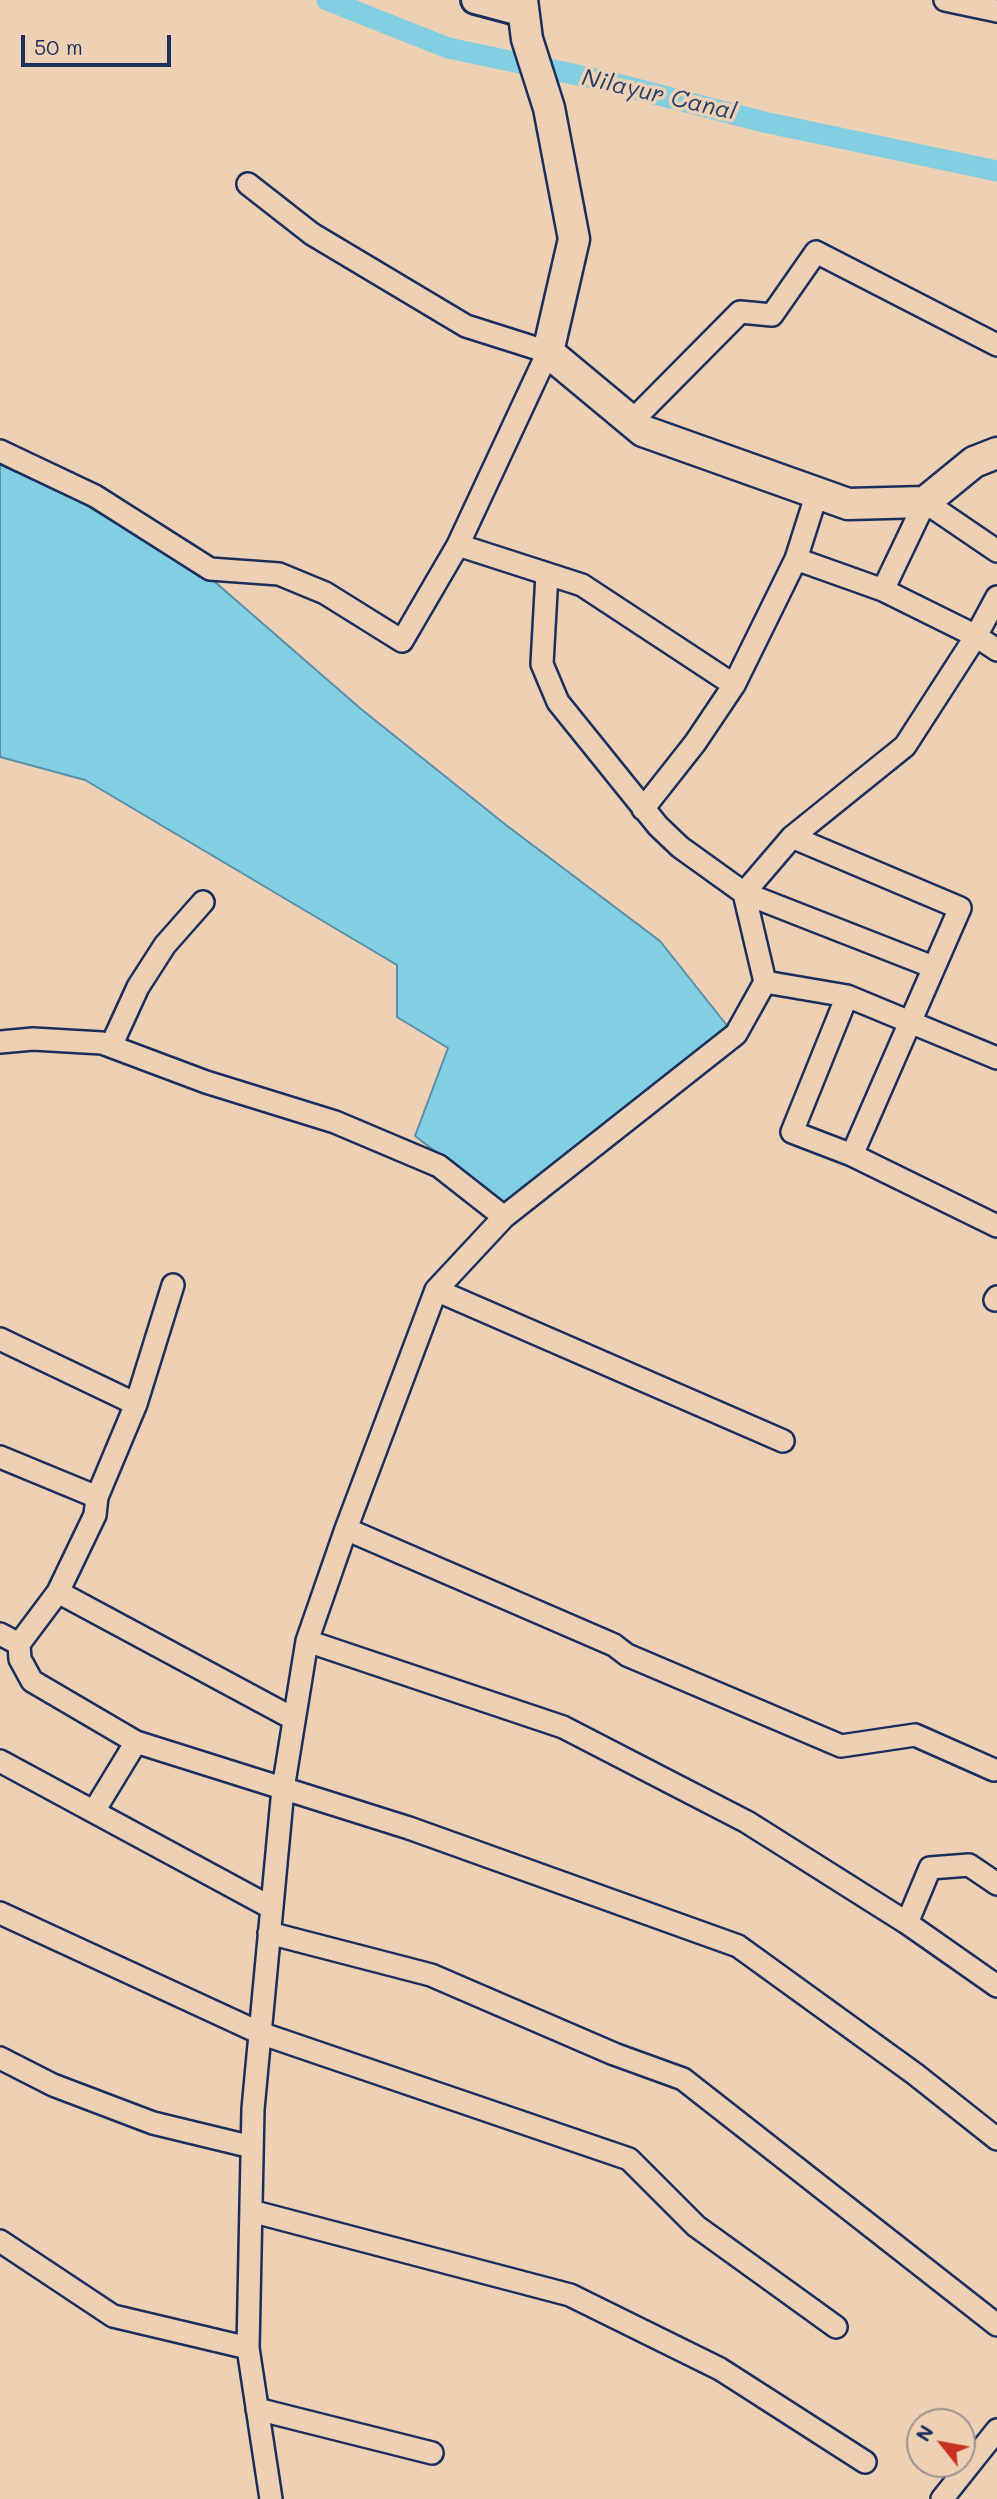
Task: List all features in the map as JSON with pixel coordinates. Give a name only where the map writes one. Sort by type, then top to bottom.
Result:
[{"type":"main road","points":[[524,17],[549,108],[574,239],[548,352],[643,432],[848,504],[925,502],[974,463],[997,453]]},
{"type":"street","points":[[475,0],[524,17]]},
{"type":"street","points":[[945,0],[997,11]]},
{"type":"street","points":[[0,452],[95,496],[209,569],[279,574],[325,593],[402,641],[458,545],[548,352],[466,326],[312,234],[248,184]]},
{"type":"street","points":[[631,422],[740,313],[772,315],[816,252],[997,345]]},
{"type":"street","points":[[643,809],[695,743],[734,685],[796,559],[817,493]]},
{"type":"street","points":[[883,590],[925,502],[997,551]]},
{"type":"street","points":[[458,545],[582,585],[734,685]]},
{"type":"street","points":[[796,559],[883,590],[976,636],[997,650]]},
{"type":"street","points":[[547,574],[542,664],[558,702],[643,809],[680,847],[744,893],[933,967]]},
{"type":"street","points":[[744,893],[792,837],[905,746],[976,636],[997,597]]},
{"type":"street","points":[[792,837],[960,908],[852,1156]]},
{"type":"street","points":[[271,2499],[248,2348],[252,2147],[283,1789],[307,1641],[436,1290],[503,1217],[736,1034],[765,982],[744,893]]},
{"type":"street","points":[[111,1046],[138,987],[165,945],[203,902]]},
{"type":"street","points":[[765,982],[847,996],[997,1058]]},
{"type":"street","points":[[847,996],[792,1132],[852,1156],[997,1226]]},
{"type":"street","points":[[0,1042],[33,1039],[102,1043],[206,1082],[335,1122],[439,1166],[503,1217]]},
{"type":"street","points":[[173,1285],[136,1404],[97,1497],[95,1515],[58,1592],[19,1644],[20,1659],[32,1681],[136,1742],[409,1828],[738,1946],[915,2074],[997,2139]]},
{"type":"street","points":[[436,1290],[783,1441]]},
{"type":"street","points":[[0,1339],[136,1404]]},
{"type":"street","points":[[0,1457],[97,1497]]},
{"type":"street","points":[[346,1530],[614,1645],[627,1655],[841,1746],[915,1735],[996,1769]]},
{"type":"street","points":[[58,1592],[294,1719]]},
{"type":"street","points":[[0,1634],[19,1644]]},
{"type":"street","points":[[307,1641],[563,1727],[747,1822],[908,1923],[997,1986]]},
{"type":"street","points":[[94,1811],[136,1742]]},
{"type":"street","points":[[0,1761],[272,1908]]},
{"type":"street","points":[[908,1923],[930,1868],[969,1865],[997,1884]]},
{"type":"street","points":[[0,1913],[260,2033],[629,2160],[696,2226],[836,2327]]},
{"type":"street","points":[[269,1933],[431,1975],[614,2054],[683,2079],[997,2325]]},
{"type":"street","points":[[0,2058],[53,2085],[153,2123],[252,2147]]},
{"type":"street","points":[[251,2211],[570,2295],[720,2369],[865,2462]]},
{"type":"street","points":[[0,2241],[113,2316],[248,2348]]},
{"type":"street","points":[[257,2409],[432,2453]]},
{"type":"street","points":[[942,2499],[997,2430]]},
{"type":"water","points":[[0,454],[215,582],[361,709],[506,825],[660,941],[729,1028],[507,1206],[415,1136],[448,1048],[397,1017],[397,965],[85,780],[0,757]]},
{"type":"waterway","name":"Nilayur Canal","points":[[327,0],[448,48],[601,80],[764,122],[997,171]]}]
